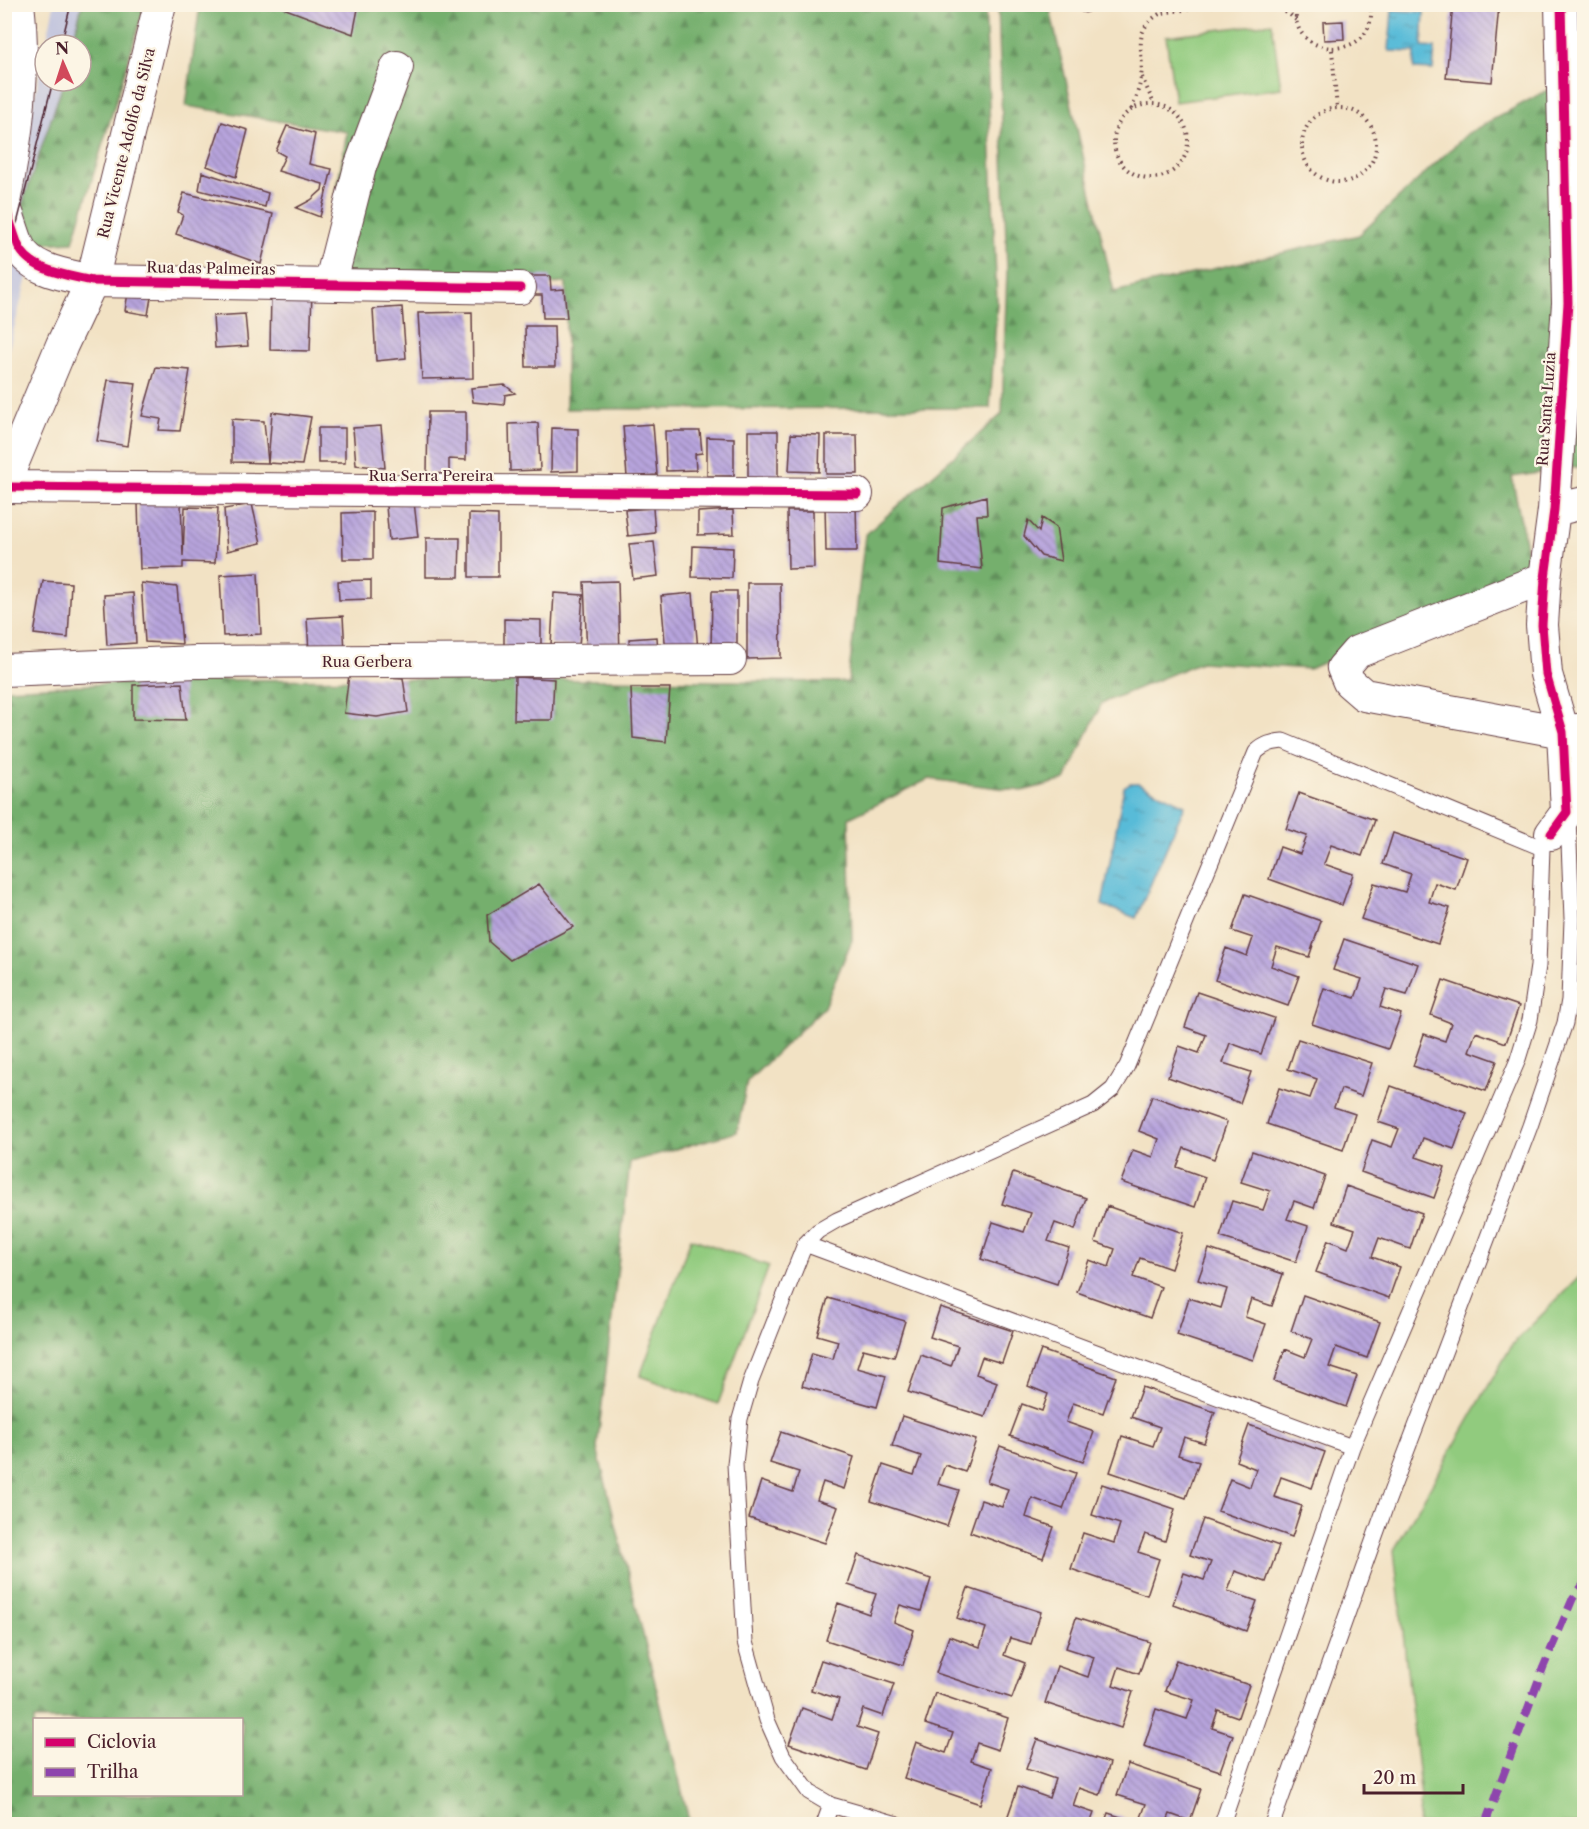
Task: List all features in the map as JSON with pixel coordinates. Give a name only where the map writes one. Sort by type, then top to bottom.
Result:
[{"type":"street","points":[[18,4],[22,35],[21,78],[4,203],[18,246],[28,260],[46,269],[92,281]]},
{"type":"street","name":"Rua Vicente Adolfo da Silva","points":[[4,485],[62,345],[92,281],[160,4]]},
{"type":"street","name":"Rua Santa Luzia","points":[[1553,832],[1574,730],[1546,674],[1542,625],[1545,578],[1554,510],[1568,303],[1562,4]]},
{"type":"street","points":[[330,285],[360,167],[397,67]]},
{"type":"street","name":"Rua das Palmeiras","points":[[92,281],[520,288]]},
{"type":"street","name":"Rua Serra Pereira","points":[[4,485],[857,494]]},
{"type":"street","points":[[1554,510],[1584,503]]},
{"type":"street","points":[[1545,578],[1357,652],[1343,668],[1349,682],[1364,695],[1574,730]]},
{"type":"street","name":"Rua Gerbera","points":[[4,670],[196,662],[730,659]]},
{"type":"lane","points":[[897,1824],[831,1805],[809,1792],[783,1756],[767,1720],[745,1642],[735,1464],[740,1419],[751,1381],[805,1244],[818,1231],[837,1220],[1093,1105],[1113,1089],[1127,1066],[1256,752],[1263,746],[1283,741],[1553,832]]},
{"type":"lane","points":[[1222,1824],[1352,1447],[1516,1062],[1530,1020],[1553,832]]},
{"type":"lane","points":[[1272,1824],[1385,1509],[1530,1126],[1565,1023],[1569,1000],[1572,919],[1553,832]]},
{"type":"lane","points":[[805,1244],[1352,1447]]},
{"type":"lane","points":[[825,1824],[831,1805]]},
{"type":"path","points":[[1155,4],[1161,13]]},
{"type":"path","points":[[1132,109],[1141,76],[1140,39],[1145,26],[1152,18],[1161,13],[1227,4]]},
{"type":"path","points":[[1269,4],[1289,14],[1297,21]]},
{"type":"path","points":[[1297,4],[1297,21],[1302,33],[1310,42],[1332,50],[1345,48],[1365,33],[1370,21],[1370,4]]},
{"type":"path","points":[[1332,50],[1337,109]]},
{"type":"path","points":[[1141,76],[1154,104]]},
{"type":"path","points":[[1154,104],[1166,107],[1177,114],[1188,137],[1187,150],[1182,161],[1162,176],[1149,178],[1138,176],[1127,170],[1119,161],[1113,138],[1122,117],[1132,109],[1154,104]]},
{"type":"path","points":[[1337,109],[1355,111],[1366,119],[1373,129],[1376,142],[1375,154],[1366,170],[1350,181],[1326,180],[1312,170],[1303,155],[1301,143],[1304,131],[1311,121],[1320,113],[1337,109]]},
{"type":"shaded area","points":[[54,5],[95,5],[85,33],[48,33]]},
{"type":"shaded area","points":[[35,93],[74,93],[5,364],[5,233]]},
{"type":"green space","points":[[82,5],[145,5],[73,242],[37,244],[22,205],[60,93],[93,93],[93,33],[75,33]]},
{"type":"green space","points":[[200,5],[985,5],[997,303],[990,408],[566,409],[566,283],[318,296],[347,132],[186,106]]},
{"type":"green space","points":[[998,5],[1049,5],[1114,292],[1359,235],[1468,133],[1551,88],[1584,170],[1584,466],[1512,477],[1531,572],[1309,669],[1201,662],[1102,703],[1065,780],[1022,791],[929,779],[849,818],[852,940],[824,1007],[747,1082],[737,1132],[630,1162],[597,1448],[690,1824],[5,1824],[5,689],[187,680],[481,679],[848,682],[865,535],[1002,414],[1007,271]]},
{"type":"green space","points":[[1272,23],[1281,88],[1175,102],[1166,36]]},
{"type":"green space","points":[[691,1238],[769,1266],[718,1404],[640,1376]]},
{"type":"green space","points":[[1584,1272],[1584,1824],[1418,1824],[1421,1798],[1394,1550],[1512,1345]]},
{"type":"water","points":[[1392,10],[1424,12],[1422,47],[1435,48],[1433,70],[1414,69],[1415,52],[1389,51]]},
{"type":"water","points":[[1130,783],[1138,783],[1185,805],[1136,918],[1102,905],[1124,787]]},
{"type":"building","points":[[283,4],[359,4],[353,34],[283,8]]},
{"type":"building","points":[[1453,4],[1499,5],[1492,82],[1446,78]]},
{"type":"building","points":[[1343,21],[1344,39],[1324,40],[1323,22]]},
{"type":"building","points":[[222,122],[248,130],[236,177],[207,166]]},
{"type":"building","points":[[287,126],[315,134],[309,164],[332,169],[320,217],[296,208],[311,200],[322,190],[323,184],[278,171],[285,156],[276,151]]},
{"type":"building","points":[[202,172],[268,193],[265,207],[199,190]]},
{"type":"building","points":[[184,193],[273,214],[261,264],[176,234],[183,215],[178,212]]},
{"type":"building","points":[[528,276],[550,276],[551,290],[564,289],[567,318],[543,318],[542,295],[526,295]]},
{"type":"building","points":[[129,287],[152,291],[148,315],[125,311]]},
{"type":"building","points":[[271,290],[312,292],[310,351],[270,350]]},
{"type":"building","points":[[402,307],[406,358],[376,361],[373,309]]},
{"type":"building","points":[[472,312],[473,378],[422,379],[418,313]]},
{"type":"building","points":[[245,314],[248,346],[215,348],[213,316]]},
{"type":"building","points":[[525,326],[554,326],[555,367],[526,367]]},
{"type":"building","points":[[156,367],[190,370],[180,431],[159,430],[161,419],[142,416]]},
{"type":"building","points":[[108,380],[136,383],[127,446],[97,441]]},
{"type":"building","points":[[505,385],[515,393],[505,395],[504,405],[473,402],[471,388]]},
{"type":"building","points":[[272,412],[311,417],[302,465],[268,463]]},
{"type":"building","points":[[428,412],[466,412],[466,460],[449,459],[449,474],[427,473]]},
{"type":"building","points":[[232,419],[264,421],[268,463],[232,462]]},
{"type":"building","points":[[538,423],[540,470],[510,471],[509,424]]},
{"type":"building","points":[[653,424],[657,475],[627,477],[623,426]]},
{"type":"building","points":[[381,426],[385,468],[356,465],[353,428]]},
{"type":"building","points":[[318,428],[345,428],[345,463],[318,463]]},
{"type":"building","points":[[552,428],[578,429],[578,471],[551,472]]},
{"type":"building","points":[[665,431],[700,431],[702,453],[695,454],[696,470],[666,471]]},
{"type":"building","points":[[748,431],[778,431],[778,478],[748,478]]},
{"type":"building","points":[[791,434],[820,435],[819,472],[789,471]]},
{"type":"building","points":[[826,435],[857,435],[858,474],[826,474]]},
{"type":"building","points":[[707,437],[734,438],[734,476],[707,476]]},
{"type":"building","points":[[986,496],[987,515],[977,515],[982,569],[940,564],[943,508]]},
{"type":"building","points":[[414,502],[418,537],[389,540],[386,506]]},
{"type":"building","points":[[138,503],[181,503],[183,556],[185,507],[218,508],[215,563],[183,562],[183,568],[140,569]]},
{"type":"building","points":[[856,503],[857,551],[826,551],[825,504]]},
{"type":"building","points":[[252,504],[261,543],[227,551],[224,509]]},
{"type":"building","points":[[653,508],[655,533],[628,536],[625,510]]},
{"type":"building","points":[[733,510],[734,534],[698,535],[698,512]]},
{"type":"building","points":[[787,511],[813,511],[814,568],[788,569]]},
{"type":"building","points":[[373,512],[373,559],[343,559],[342,513]]},
{"type":"building","points":[[469,514],[498,515],[498,577],[469,577]]},
{"type":"building","points":[[1042,518],[1056,527],[1061,561],[1041,556],[1024,536],[1028,520],[1039,532]]},
{"type":"building","points":[[426,538],[460,538],[459,577],[426,577]]},
{"type":"building","points":[[654,542],[658,576],[633,579],[629,544]]},
{"type":"building","points":[[693,546],[733,548],[732,578],[692,577]]},
{"type":"building","points":[[258,573],[261,634],[223,636],[220,575]]},
{"type":"building","points":[[371,580],[371,599],[339,600],[338,581]]},
{"type":"building","points":[[43,581],[71,583],[68,638],[34,634]]},
{"type":"building","points":[[618,581],[620,655],[587,657],[584,582]]},
{"type":"building","points":[[141,583],[177,587],[182,644],[145,642]]},
{"type":"building","points":[[747,583],[780,583],[781,658],[747,659]]},
{"type":"building","points":[[712,591],[737,591],[737,650],[711,650]]},
{"type":"building","points":[[133,593],[136,643],[107,645],[104,595]]},
{"type":"building","points":[[554,593],[583,595],[579,647],[551,645]]},
{"type":"building","points":[[693,593],[698,650],[666,653],[661,596]]},
{"type":"building","points":[[343,616],[345,651],[309,653],[307,618]]},
{"type":"building","points":[[504,619],[541,620],[541,649],[504,648]]},
{"type":"building","points":[[657,637],[658,651],[630,653],[629,639]]},
{"type":"building","points":[[349,675],[403,678],[408,712],[377,717],[344,713]]},
{"type":"building","points":[[515,677],[554,679],[552,720],[514,720]]},
{"type":"building","points":[[182,683],[186,720],[133,719],[133,685]]},
{"type":"building","points":[[631,688],[670,688],[666,742],[633,738]]},
{"type":"building","points":[[1299,793],[1375,820],[1362,856],[1331,845],[1324,864],[1353,874],[1342,905],[1269,879],[1280,847],[1300,854],[1307,836],[1286,829]]},
{"type":"building","points":[[1393,833],[1467,858],[1456,890],[1435,883],[1429,902],[1450,908],[1438,944],[1361,919],[1374,883],[1405,892],[1411,874],[1383,864]]},
{"type":"building","points":[[539,884],[573,927],[510,960],[489,942],[487,915]]},
{"type":"building","points":[[1245,894],[1321,921],[1309,957],[1277,947],[1271,966],[1299,976],[1288,1006],[1215,980],[1226,948],[1247,956],[1253,938],[1232,931]]},
{"type":"building","points":[[1344,939],[1418,964],[1407,995],[1386,989],[1380,1007],[1401,1014],[1388,1049],[1312,1024],[1324,988],[1355,998],[1362,979],[1333,970]]},
{"type":"building","points":[[1443,980],[1519,1006],[1506,1043],[1476,1032],[1469,1051],[1497,1061],[1486,1091],[1413,1066],[1424,1034],[1445,1041],[1451,1023],[1431,1015]]},
{"type":"building","points":[[1197,992],[1274,1018],[1261,1054],[1230,1043],[1223,1063],[1251,1072],[1240,1103],[1168,1077],[1179,1046],[1199,1053],[1206,1035],[1185,1027]]},
{"type":"building","points":[[1298,1039],[1372,1063],[1361,1096],[1341,1089],[1334,1107],[1355,1114],[1343,1150],[1267,1124],[1279,1088],[1310,1098],[1317,1079],[1288,1069]]},
{"type":"building","points":[[1391,1086],[1467,1113],[1454,1149],[1423,1138],[1416,1157],[1445,1167],[1434,1198],[1361,1172],[1372,1140],[1392,1147],[1399,1129],[1378,1122]]},
{"type":"building","points":[[1152,1096],[1227,1122],[1214,1159],[1184,1148],[1177,1167],[1205,1177],[1195,1207],[1121,1182],[1133,1150],[1153,1157],[1159,1139],[1139,1131]]},
{"type":"building","points":[[1252,1151],[1325,1176],[1314,1208],[1294,1201],[1287,1219],[1308,1226],[1296,1262],[1220,1237],[1232,1201],[1263,1210],[1270,1191],[1241,1182]]},
{"type":"building","points":[[1013,1173],[1086,1198],[1075,1230],[1055,1223],[1048,1241],[1069,1248],[1057,1284],[981,1259],[993,1222],[1024,1232],[1031,1213],[1002,1204]]},
{"type":"building","points":[[1346,1186],[1422,1213],[1410,1249],[1379,1238],[1372,1257],[1400,1267],[1389,1298],[1316,1272],[1328,1240],[1348,1248],[1355,1229],[1334,1222]]},
{"type":"building","points":[[1107,1206],[1183,1233],[1171,1269],[1140,1258],[1133,1277],[1161,1287],[1150,1318],[1077,1292],[1089,1260],[1109,1267],[1115,1249],[1095,1242]]},
{"type":"building","points":[[1209,1249],[1283,1274],[1272,1306],[1251,1299],[1245,1317],[1266,1324],[1253,1360],[1177,1335],[1189,1298],[1221,1308],[1227,1289],[1198,1280]]},
{"type":"building","points":[[1303,1295],[1380,1322],[1367,1358],[1336,1347],[1329,1367],[1357,1376],[1346,1407],[1274,1381],[1285,1349],[1305,1357],[1312,1339],[1291,1331]]},
{"type":"building","points":[[828,1298],[905,1321],[894,1357],[863,1349],[857,1368],[886,1376],[877,1407],[802,1386],[812,1353],[833,1359],[838,1341],[817,1335]]},
{"type":"building","points":[[940,1307],[1013,1331],[1002,1363],[982,1357],[976,1374],[997,1382],[985,1417],[908,1392],[921,1355],[951,1366],[958,1346],[930,1337]]},
{"type":"building","points":[[1041,1350],[1116,1377],[1103,1413],[1073,1403],[1066,1422],[1094,1432],[1083,1462],[1010,1436],[1022,1404],[1042,1411],[1048,1394],[1028,1386]]},
{"type":"building","points":[[1142,1387],[1215,1412],[1204,1443],[1184,1437],[1178,1455],[1199,1462],[1186,1498],[1110,1472],[1122,1436],[1153,1446],[1160,1427],[1131,1417]]},
{"type":"building","points":[[902,1416],[976,1440],[965,1472],[945,1465],[938,1484],[959,1490],[947,1526],[871,1501],[883,1465],[914,1475],[921,1456],[892,1446]]},
{"type":"building","points":[[1249,1425],[1325,1452],[1312,1488],[1281,1477],[1274,1497],[1302,1506],[1292,1537],[1218,1511],[1230,1479],[1250,1487],[1256,1469],[1236,1461]]},
{"type":"building","points":[[781,1432],[854,1457],[844,1489],[823,1482],[817,1500],[838,1507],[825,1543],[749,1518],[761,1481],[793,1492],[799,1472],[770,1463]]},
{"type":"building","points":[[1000,1446],[1076,1473],[1063,1509],[1032,1498],[1026,1517],[1054,1527],[1043,1558],[970,1532],[981,1500],[1002,1507],[1008,1489],[987,1482]]},
{"type":"building","points":[[1102,1484],[1175,1509],[1165,1541],[1145,1534],[1138,1552],[1159,1559],[1147,1595],[1071,1569],[1083,1533],[1114,1543],[1120,1524],[1092,1515]]},
{"type":"building","points":[[1203,1519],[1279,1546],[1266,1582],[1235,1571],[1228,1591],[1257,1601],[1246,1631],[1173,1604],[1184,1573],[1204,1580],[1211,1562],[1190,1555]]},
{"type":"building","points":[[858,1555],[931,1579],[921,1611],[900,1605],[894,1622],[914,1630],[903,1665],[826,1640],[838,1603],[869,1614],[876,1594],[848,1585]]},
{"type":"building","points":[[968,1588],[1041,1612],[1031,1644],[1010,1638],[1004,1655],[1025,1663],[1012,1698],[936,1673],[949,1636],[980,1647],[986,1628],[957,1618]]},
{"type":"building","points":[[1076,1618],[1150,1642],[1139,1674],[1119,1667],[1113,1685],[1133,1692],[1121,1728],[1045,1703],[1057,1666],[1088,1677],[1094,1657],[1066,1648]]},
{"type":"building","points":[[821,1660],[894,1684],[883,1716],[863,1709],[857,1727],[878,1734],[866,1770],[789,1744],[802,1708],[832,1719],[839,1699],[811,1690]]},
{"type":"building","points":[[1176,1660],[1249,1685],[1238,1717],[1218,1710],[1212,1728],[1233,1735],[1220,1771],[1144,1746],[1156,1709],[1187,1719],[1194,1700],[1165,1691]]},
{"type":"building","points":[[935,1693],[1008,1718],[998,1750],[977,1743],[971,1761],[992,1768],[980,1804],[904,1778],[916,1742],[946,1753],[953,1733],[925,1724]]},
{"type":"building","points":[[1037,1739],[1110,1763],[1100,1795],[1079,1788],[1073,1806],[1094,1813],[1090,1824],[1005,1824],[1018,1787],[1049,1798],[1055,1779],[1026,1769]]},
{"type":"building","points":[[1128,1764],[1201,1789],[1190,1821],[1170,1814],[1166,1824],[1104,1824],[1108,1813],[1139,1823],[1146,1804],[1117,1795]]},
{"type":"tram line","points":[[64,33],[71,4]]},
{"type":"tram line","points":[[4,275],[50,93]]},
{"type":"marked path","points":[[1485,1824],[1543,1668],[1573,1598],[1584,1584]]},
{"type":"cycle path","points":[[1551,834],[1567,812],[1563,732],[1546,674],[1542,625],[1545,578],[1554,510],[1568,303],[1561,4]]},
{"type":"cycle path","points":[[4,204],[23,254],[40,266],[60,274],[92,281],[520,288]]},
{"type":"cycle path","points":[[4,487],[857,494]]}]
